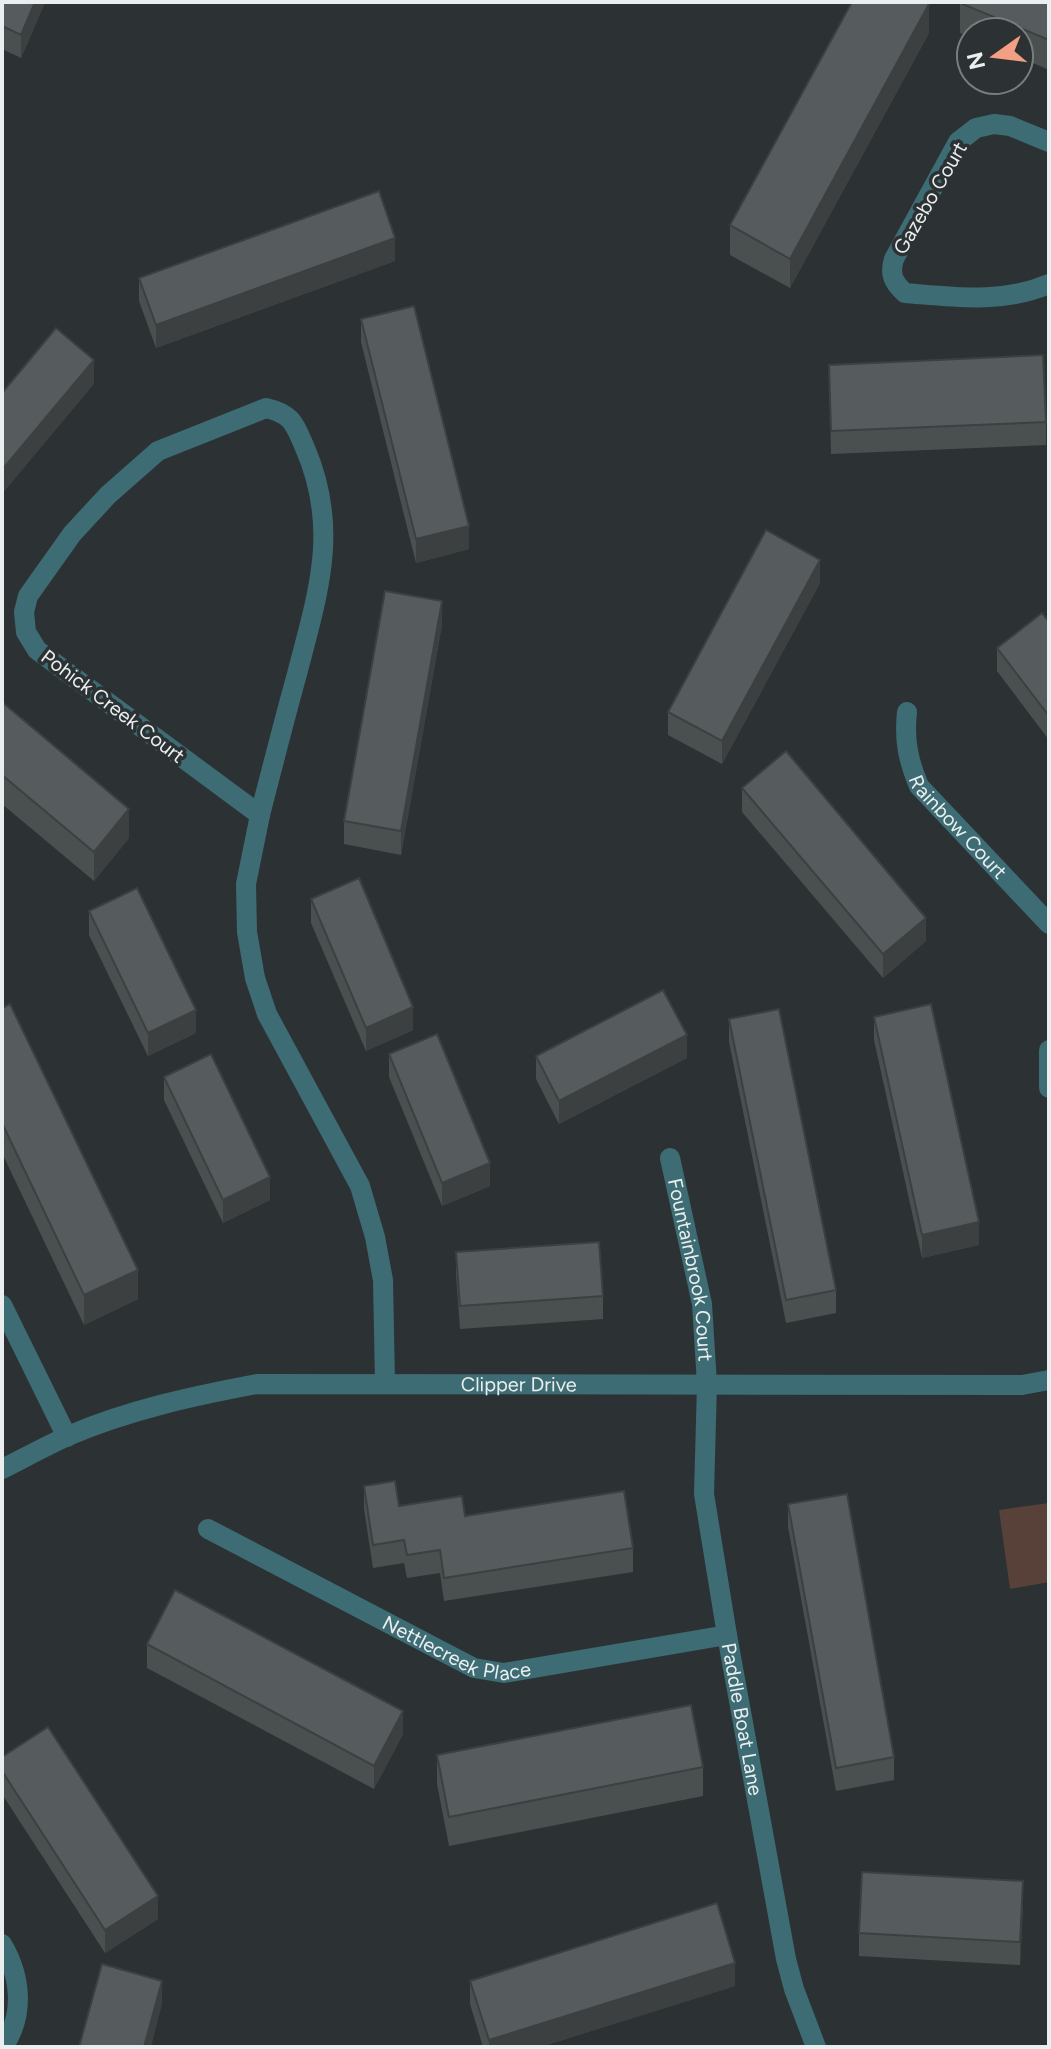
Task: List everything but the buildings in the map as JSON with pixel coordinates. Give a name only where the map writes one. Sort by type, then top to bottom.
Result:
[{"type":"street","name":"Gazebo Court","points":[[1049,142],[1010,126],[994,124],[976,128],[958,142],[891,269],[894,283],[905,293],[1003,298],[1031,292],[1049,284]]},
{"type":"street","name":"Pohick Creek Court","points":[[260,815],[37,650],[26,632],[24,612],[28,596],[72,534],[108,495],[158,451],[266,408],[282,411],[294,422],[316,472],[324,533],[322,578],[260,815],[246,884],[247,932],[255,978],[267,1014],[360,1186],[375,1237],[383,1280],[385,1383]]},
{"type":"street","name":"Rainbow Court","points":[[907,712],[904,735],[908,759],[919,786],[1049,924]]},
{"type":"street","points":[[1049,1050],[1049,1088]]},
{"type":"street","name":"Fountainbrook Court","points":[[670,1158],[702,1304],[707,1384]]},
{"type":"street","points":[[2,1305],[67,1437]]},
{"type":"street","name":"Clipper Drive","points":[[2,1469],[67,1437],[119,1417],[195,1395],[257,1384],[1022,1385],[1049,1380]]},
{"type":"street","name":"Paddle Boat Lane","points":[[707,1384],[704,1494],[727,1635],[786,1959],[816,2047]]},
{"type":"street","name":"Nettlecreek Place","points":[[208,1529],[474,1668],[504,1673],[727,1635]]},
{"type":"street","points":[[2,1944],[13,1963],[18,1990],[16,2017],[3,2047]]},
{"type":"shaded area","points":[[1049,1503],[1049,1582],[1010,1589],[999,1510]]}]
